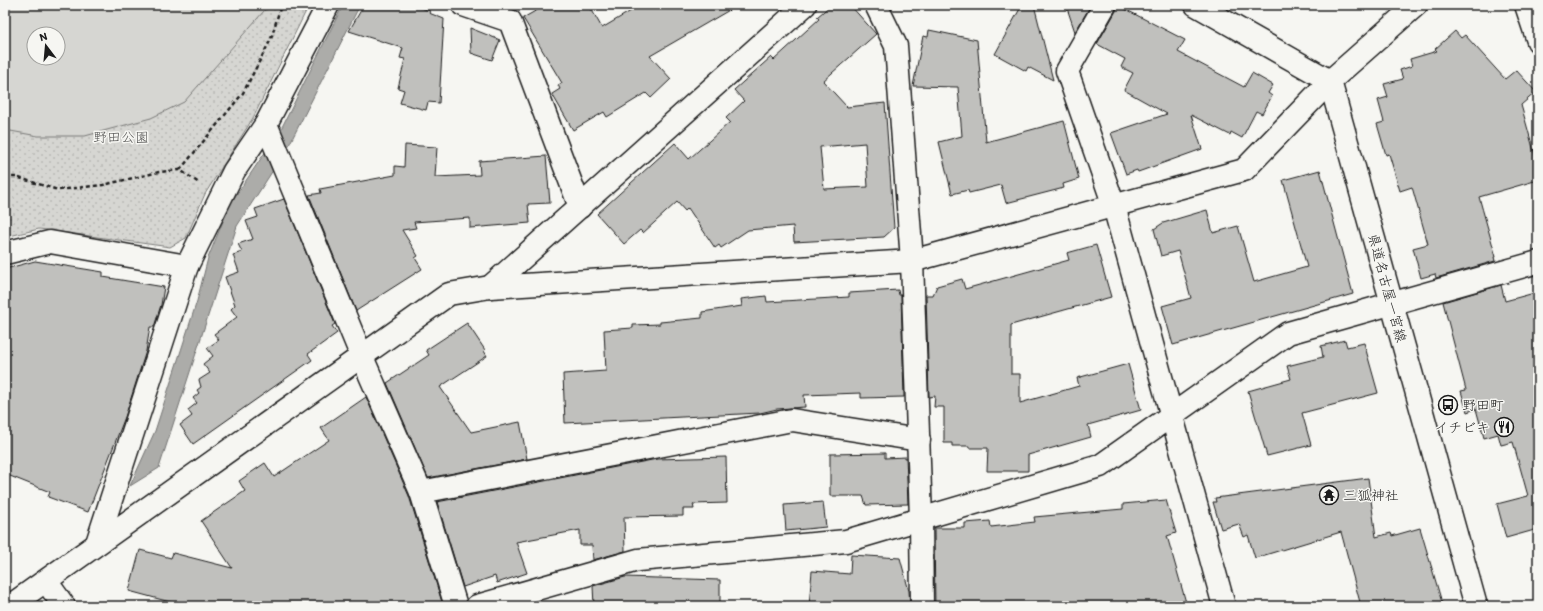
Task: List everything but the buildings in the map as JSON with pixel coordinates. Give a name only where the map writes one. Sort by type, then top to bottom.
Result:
[{"type":"street","points":[[97,543],[187,266],[234,171],[268,131],[328,5]]},
{"type":"street","points":[[463,5],[499,10],[510,21],[580,207]]},
{"type":"street","points":[[490,287],[805,5]]},
{"type":"street","points":[[876,5],[896,46],[912,261],[919,440],[922,606]]},
{"type":"street","points":[[1105,5],[1067,71],[1114,206],[1224,606]]},
{"type":"street","points":[[1196,5],[1330,82]]},
{"type":"street","points":[[10,606],[449,294],[490,287],[912,261],[1244,170],[1330,82],[1416,5]]},
{"type":"street","points":[[1526,5],[1538,41]]},
{"type":"street","name":"県道名古屋一宮線","points":[[1330,82],[1476,606]]},
{"type":"street","points":[[268,131],[362,357],[421,492],[456,606]]},
{"type":"street","points":[[5,253],[50,242],[187,266]]},
{"type":"street","points":[[477,606],[638,560],[846,541],[1100,466],[1288,333],[1538,262]]},
{"type":"street","points":[[421,492],[792,420],[919,440]]},
{"type":"street","points":[[46,581],[64,606]]},
{"type":"path","points":[[180,170],[243,93],[271,39],[281,5]]},
{"type":"path","points":[[5,177],[16,177],[58,190],[103,185],[159,172],[180,170],[220,198]]},
{"type":"green space","name":"野田公園","points":[[5,5],[309,5],[253,118],[205,194],[186,238],[170,247],[39,229],[5,237]]},
{"type":"green space","points":[[5,5],[266,5],[264,11],[184,102],[151,118],[85,136],[38,136],[5,130]]},
{"type":"shaded area","points":[[343,5],[360,5],[288,147],[237,226],[159,468],[130,486],[155,431],[197,301],[208,258],[230,204],[281,129]]},
{"type":"place","name":"野田町","points":[[1448,405]]},
{"type":"place","name":"イチビキ","points":[[1504,427]]},
{"type":"place","name":"三狐神社","points":[[1329,495]]}]
